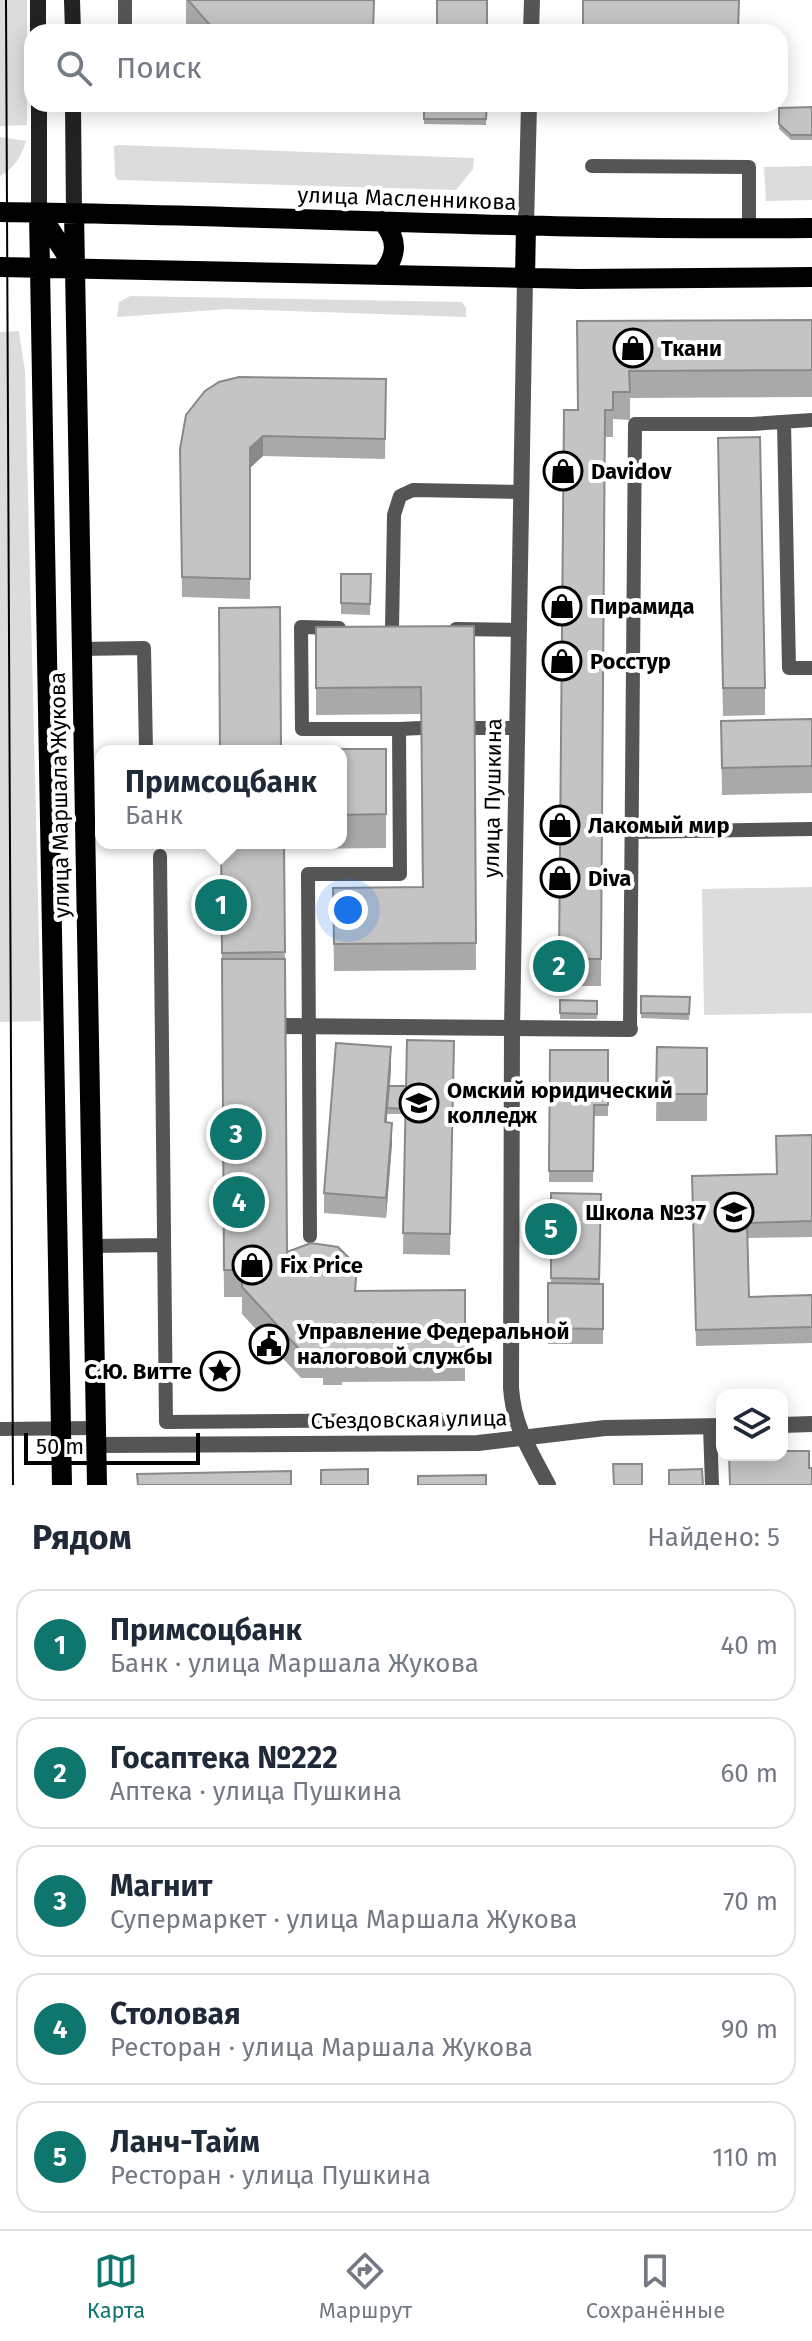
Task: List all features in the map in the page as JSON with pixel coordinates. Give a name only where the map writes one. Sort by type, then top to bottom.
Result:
[{"type":"main road","points":[[38,0],[38,24]]},
{"type":"main road","points":[[72,0],[73,24]]},
{"type":"main road","name":"улица Маршала Жукова","points":[[39,112],[62,1485]]},
{"type":"main road","name":"улица Маршала Жукова","points":[[73,112],[80,649],[97,1485]]},
{"type":"main road","name":"улица Масленникова","points":[[0,212],[526,225],[812,228]]},
{"type":"main road","points":[[39,213],[75,268]]},
{"type":"main road","points":[[381,275],[393,260],[395,248],[393,236],[382,221]]},
{"type":"main road","name":"улица Пушкина","points":[[525,278],[526,225]]},
{"type":"main road","points":[[0,267],[525,278],[812,277]]},
{"type":"street","points":[[531,24],[532,0]]},
{"type":"street","name":"улица Пушкина","points":[[526,225],[529,112]]},
{"type":"street","name":"улица Пушкина","points":[[525,278],[512,1029],[511,1388],[515,1419],[522,1438],[548,1485]]},
{"type":"street","points":[[284,1026],[630,1029]]},
{"type":"street","points":[[788,1425],[812,1424]]},
{"type":"street","name":"Съездовская улица","points":[[95,1436],[478,1443],[605,1428],[716,1426]]},
{"type":"lane","points":[[125,0],[125,24]]},
{"type":"lane","points":[[592,166],[749,167],[749,228]]},
{"type":"lane","points":[[630,1029],[635,424],[812,420]]},
{"type":"lane","points":[[784,422],[789,668],[812,668]]},
{"type":"lane","points":[[408,629],[385,629],[394,515],[400,496],[413,490],[522,492]]},
{"type":"lane","points":[[347,628],[301,627],[302,729],[421,728]]},
{"type":"lane","points":[[440,629],[520,630]]},
{"type":"lane","points":[[80,649],[144,648],[146,745]]},
{"type":"lane","points":[[474,728],[516,728]]},
{"type":"lane","points":[[310,1236],[308,874],[400,874],[399,729]]},
{"type":"lane","points":[[631,832],[812,829]]},
{"type":"lane","points":[[160,856],[166,1422],[515,1419]]},
{"type":"lane","points":[[92,1246],[164,1245]]},
{"type":"lane","points":[[712,1485],[716,1426]]},
{"type":"lane","points":[[0,1429],[59,1429],[95,1436]]},
{"type":"shaded area","points":[[0,0],[27,0],[24,112],[27,112],[27,125],[0,126]]},
{"type":"shaded area","points":[[0,137],[26,141],[17,161],[0,176]]},
{"type":"shaded area","points":[[114,146],[474,158],[473,169],[456,190],[118,180],[115,176]]},
{"type":"shaded area","points":[[812,166],[812,200],[766,201],[764,167]]},
{"type":"shaded area","points":[[130,296],[462,302],[466,317],[228,309],[117,317],[119,302]]},
{"type":"shaded area","points":[[19,331],[25,372],[41,1021],[0,1022],[0,332]]},
{"type":"shaded area","points":[[812,887],[812,1013],[704,1015],[702,889]]},
{"type":"building","points":[[188,0],[374,0],[373,24],[209,24]]},
{"type":"building","points":[[437,0],[487,0],[487,24],[437,24]]},
{"type":"building","points":[[583,0],[739,0],[738,24],[583,24]]},
{"type":"building","points":[[812,107],[812,135],[791,135],[779,124],[779,112],[788,112],[788,108]]},
{"type":"building","points":[[424,112],[486,112],[486,119],[424,119]]},
{"type":"building","points":[[812,320],[812,370],[629,371],[630,392],[613,392],[613,410],[605,410],[601,959],[559,959],[564,410],[578,410],[577,321]]},
{"type":"building","points":[[239,377],[386,379],[385,439],[263,436],[250,448],[250,579],[182,577],[180,449],[186,415],[205,391],[219,382]]},
{"type":"building","points":[[760,437],[765,688],[723,688],[718,438]]},
{"type":"building","points":[[341,574],[371,574],[370,604],[341,603]]},
{"type":"building","points":[[280,607],[281,745],[220,745],[219,608]]},
{"type":"building","points":[[474,626],[476,943],[334,944],[333,888],[423,887],[421,687],[316,688],[316,627]]},
{"type":"building","points":[[812,719],[812,766],[722,768],[721,721]]},
{"type":"building","points":[[347,749],[386,749],[386,814],[347,815]]},
{"type":"building","points":[[221,849],[284,849],[285,952],[222,953]]},
{"type":"building","points":[[222,959],[285,959],[287,1252],[311,1243],[338,1247],[357,1266],[355,1291],[465,1290],[465,1354],[342,1355],[342,1358],[323,1358],[323,1351],[301,1351],[242,1287],[242,1270],[224,1270]]},
{"type":"building","points":[[641,996],[690,997],[689,1014],[641,1013]]},
{"type":"building","points":[[560,1000],[597,1001],[597,1014],[560,1013]]},
{"type":"building","points":[[407,1040],[454,1041],[450,1234],[403,1233]]},
{"type":"building","points":[[336,1043],[391,1047],[385,1122],[392,1123],[386,1198],[324,1193]]},
{"type":"building","points":[[657,1047],[707,1048],[707,1094],[656,1094]]},
{"type":"building","points":[[550,1050],[608,1050],[608,1105],[594,1105],[593,1171],[549,1171]]},
{"type":"building","points":[[389,1086],[406,1086],[405,1109],[387,1108]]},
{"type":"building","points":[[812,1135],[812,1221],[747,1223],[749,1297],[812,1295],[812,1327],[696,1330],[692,1176],[777,1174],[776,1136]]},
{"type":"building","points":[[551,1193],[601,1194],[599,1279],[551,1278]]},
{"type":"building","points":[[548,1283],[603,1284],[603,1329],[548,1328]]},
{"type":"building","points":[[788,1451],[809,1451],[812,1485],[730,1485],[729,1461],[788,1461]]},
{"type":"building","points":[[613,1464],[642,1464],[642,1485],[614,1485]]},
{"type":"building","points":[[368,1469],[368,1485],[321,1485],[321,1470]]},
{"type":"building","points":[[702,1469],[703,1485],[669,1485],[669,1470]]},
{"type":"building","points":[[291,1471],[291,1485],[138,1485],[137,1474]]},
{"type":"building","points":[[486,1475],[486,1485],[418,1485],[418,1476]]},
{"type":"tram line","points":[[6,0],[13,1485]]},
{"type":"place","name":"Ткани","points":[[633,348]]},
{"type":"place","name":"Davidov","points":[[563,471]]},
{"type":"place","name":"Пирамида","points":[[562,606]]},
{"type":"place","name":"Росстур","points":[[562,661]]},
{"type":"place","name":"Лакомый мир","points":[[560,825]]},
{"type":"place","name":"Diva","points":[[560,878]]},
{"type":"place","name":"Примсоцбанк","points":[[221,905]]},
{"type":"place","name":"Госаптека №222","points":[[559,966]]},
{"type":"place","name":"Омский юридический колледж","points":[[419,1103]]},
{"type":"place","name":"Магнит","points":[[236,1134]]},
{"type":"place","name":"Столовая","points":[[239,1202]]},
{"type":"place","name":"Школа №37","points":[[734,1212]]},
{"type":"place","name":"Ланч-Тайм","points":[[551,1229]]},
{"type":"place","name":"Fix Price","points":[[252,1265]]},
{"type":"place","name":"Управление Федеральной налоговой службы","points":[[269,1344]]},
{"type":"place","name":"С.Ю. Витте","points":[[220,1371]]}]
